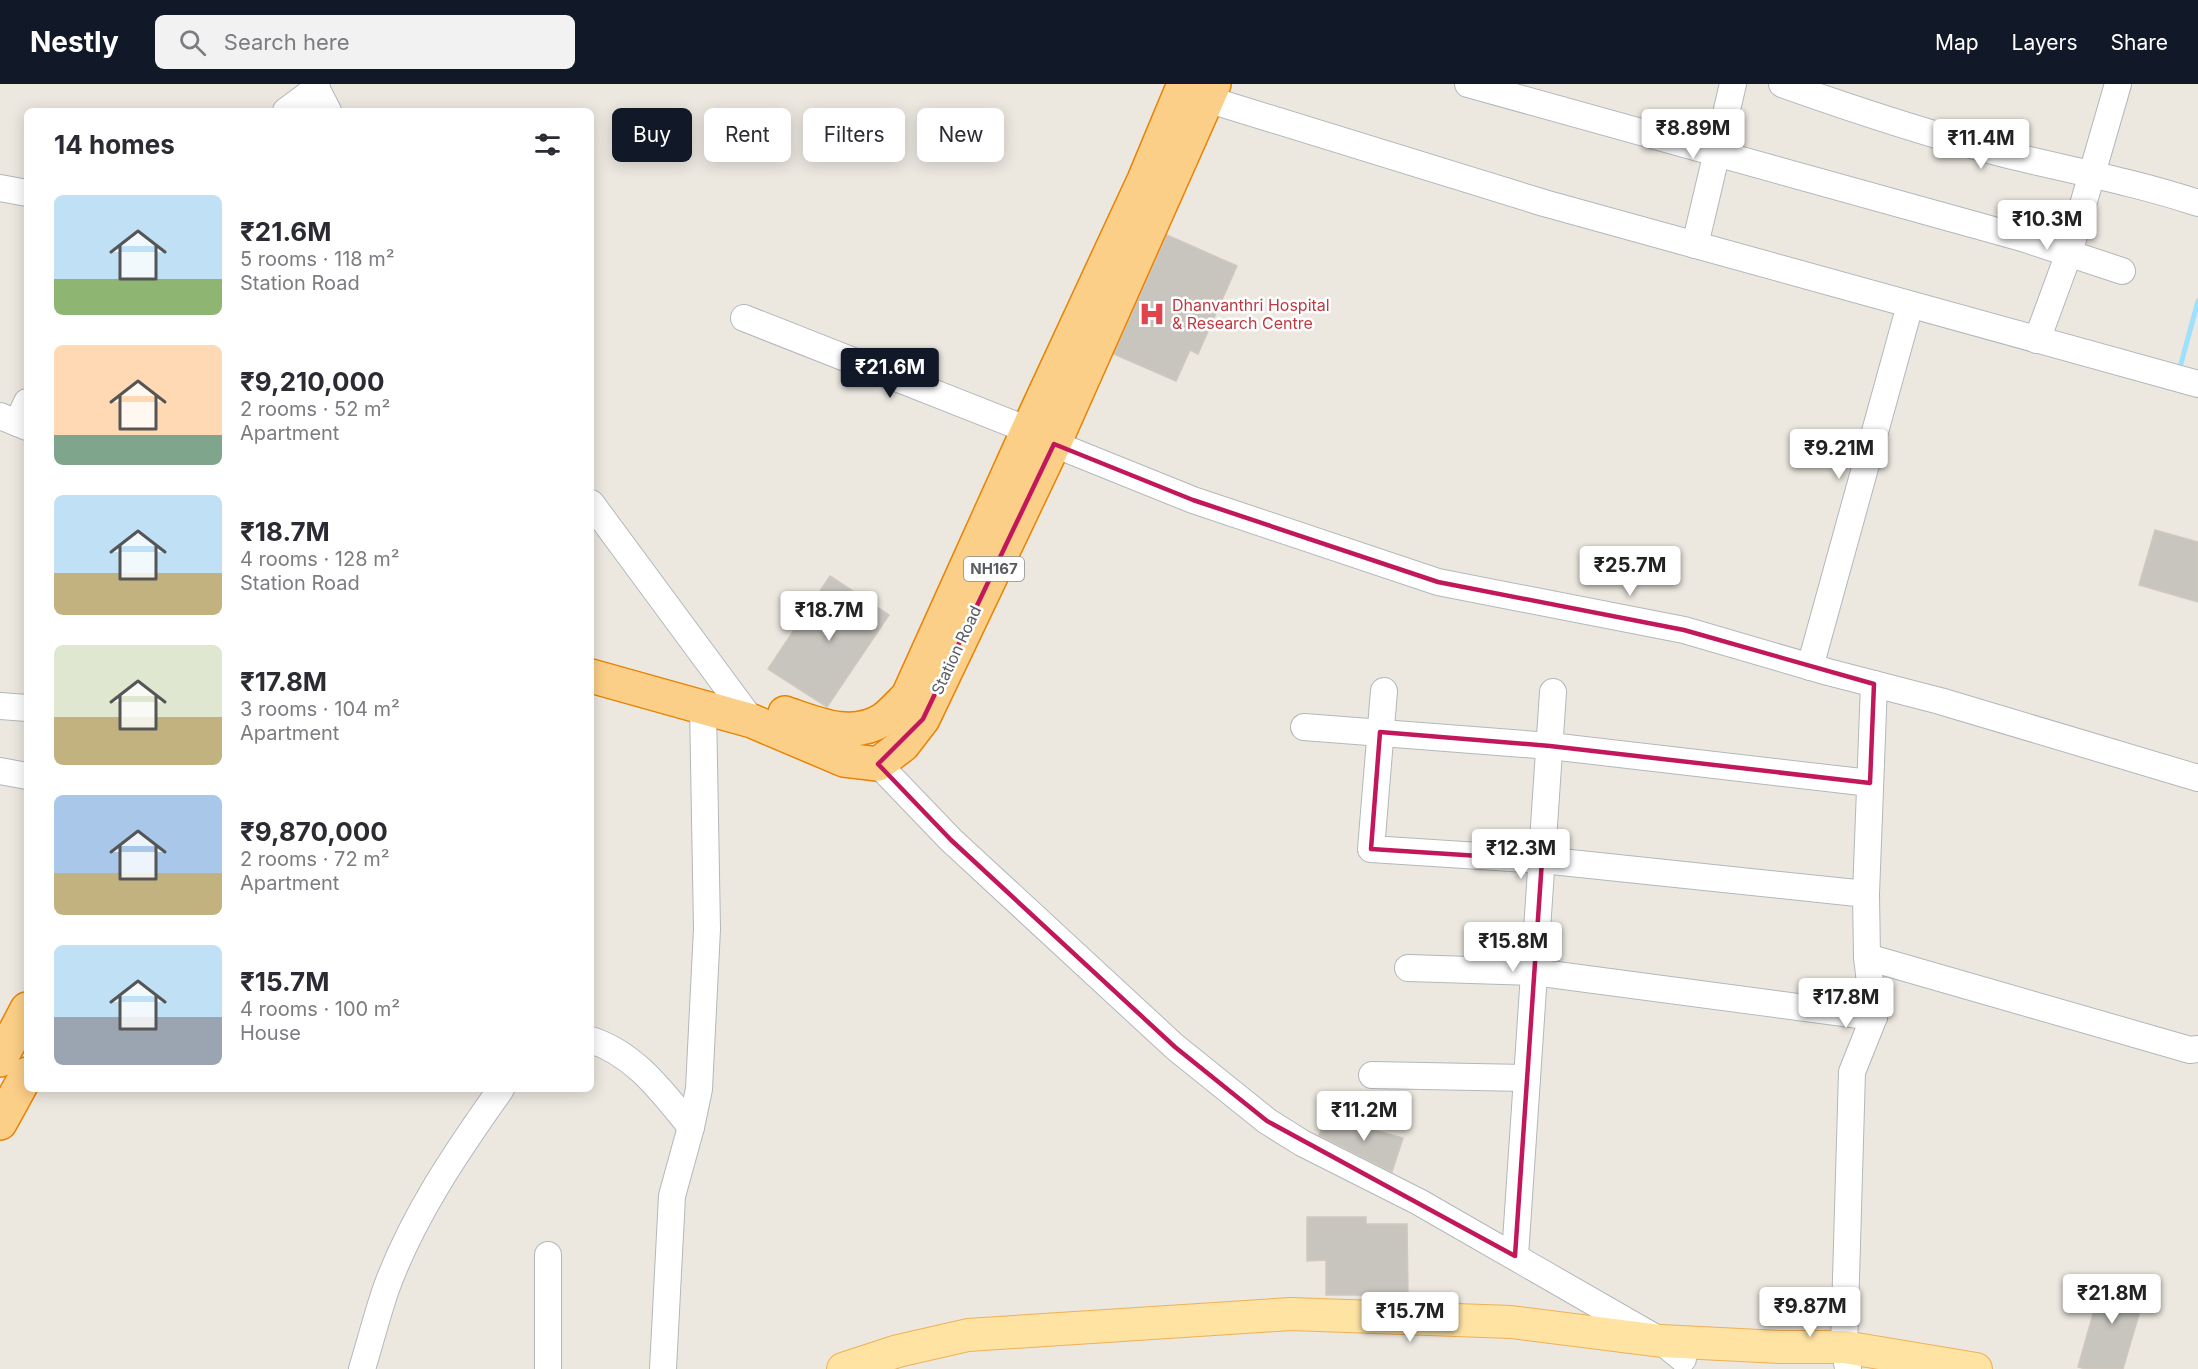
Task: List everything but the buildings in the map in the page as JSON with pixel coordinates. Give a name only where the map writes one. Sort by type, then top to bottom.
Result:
[{"type":"highway","name":"Station Road","points":[[594,677],[703,706],[742,708],[844,760],[878,764],[903,745],[923,719],[1041,437],[1139,191],[1202,89]]},
{"type":"highway","name":"Station Road","points":[[594,657],[742,708],[831,729],[861,729],[884,719],[908,696],[1041,437]]},
{"type":"highway","points":[[0,1060],[24,1015]]},
{"type":"main road","points":[[843,1369],[900,1363],[968,1335],[1291,1314],[1511,1322],[1672,1350],[1810,1367],[1849,1361]]},
{"type":"main road","points":[[1780,1347],[1810,1367]]},
{"type":"main road","points":[[1672,1350],[1780,1347],[1849,1361],[1976,1369]]},
{"type":"street","points":[[1468,84],[2022,238],[2122,271]]},
{"type":"street","points":[[1695,245],[1733,84]]},
{"type":"street","points":[[1782,84],[1833,102],[2002,153],[2165,192],[2198,203]]},
{"type":"street","points":[[2037,340],[2069,253],[2118,84]]},
{"type":"street","points":[[290,108],[316,86],[327,108]]},
{"type":"street","points":[[1202,89],[1544,203],[2198,384]]},
{"type":"street","points":[[0,188],[24,192]]},
{"type":"street","points":[[1810,667],[1910,305]]},
{"type":"street","points":[[744,318],[1193,500],[1438,582],[1684,630],[1810,667],[1940,701],[2198,778]]},
{"type":"street","points":[[594,507],[742,708]]},
{"type":"street","points":[[1849,1361],[1852,1072],[1874,1017],[1867,957],[1866,894],[1874,684]]},
{"type":"street","points":[[1384,691],[1371,849],[1542,860],[1866,894]]},
{"type":"street","points":[[1515,1256],[1554,692]]},
{"type":"street","points":[[0,706],[24,708]]},
{"type":"street","points":[[663,1369],[672,1196],[699,1089],[707,929],[703,706]]},
{"type":"street","points":[[1304,727],[1550,746],[1870,783]]},
{"type":"street","points":[[878,764],[951,840],[1166,1040],[1267,1121],[1302,1143],[1419,1202],[1515,1256],[1672,1350]]},
{"type":"street","points":[[0,771],[24,775]]},
{"type":"street","points":[[1867,957],[2190,1050],[2198,1049]]},
{"type":"street","points":[[1408,968],[1534,972],[1874,1017]]},
{"type":"street","points":[[594,1041],[606,1045],[647,1075],[691,1127]]},
{"type":"street","points":[[1371,1075],[1527,1078]]},
{"type":"street","points":[[362,1369],[386,1288],[422,1209],[499,1092]]},
{"type":"street","points":[[548,1255],[548,1369]]},
{"type":"highlighted area","points":[[1054,444],[1193,500],[1438,582],[1684,630],[1874,684],[1870,783],[1550,746],[1380,732],[1371,849],[1542,860],[1515,1256],[1267,1121],[1175,1047],[951,840],[878,764],[923,719]]},
{"type":"waterway","points":[[2179,371],[2198,301]]},
{"type":"place","name":"Dhanvanthri Hospital & Research Centre","points":[[1152,314]]}]
